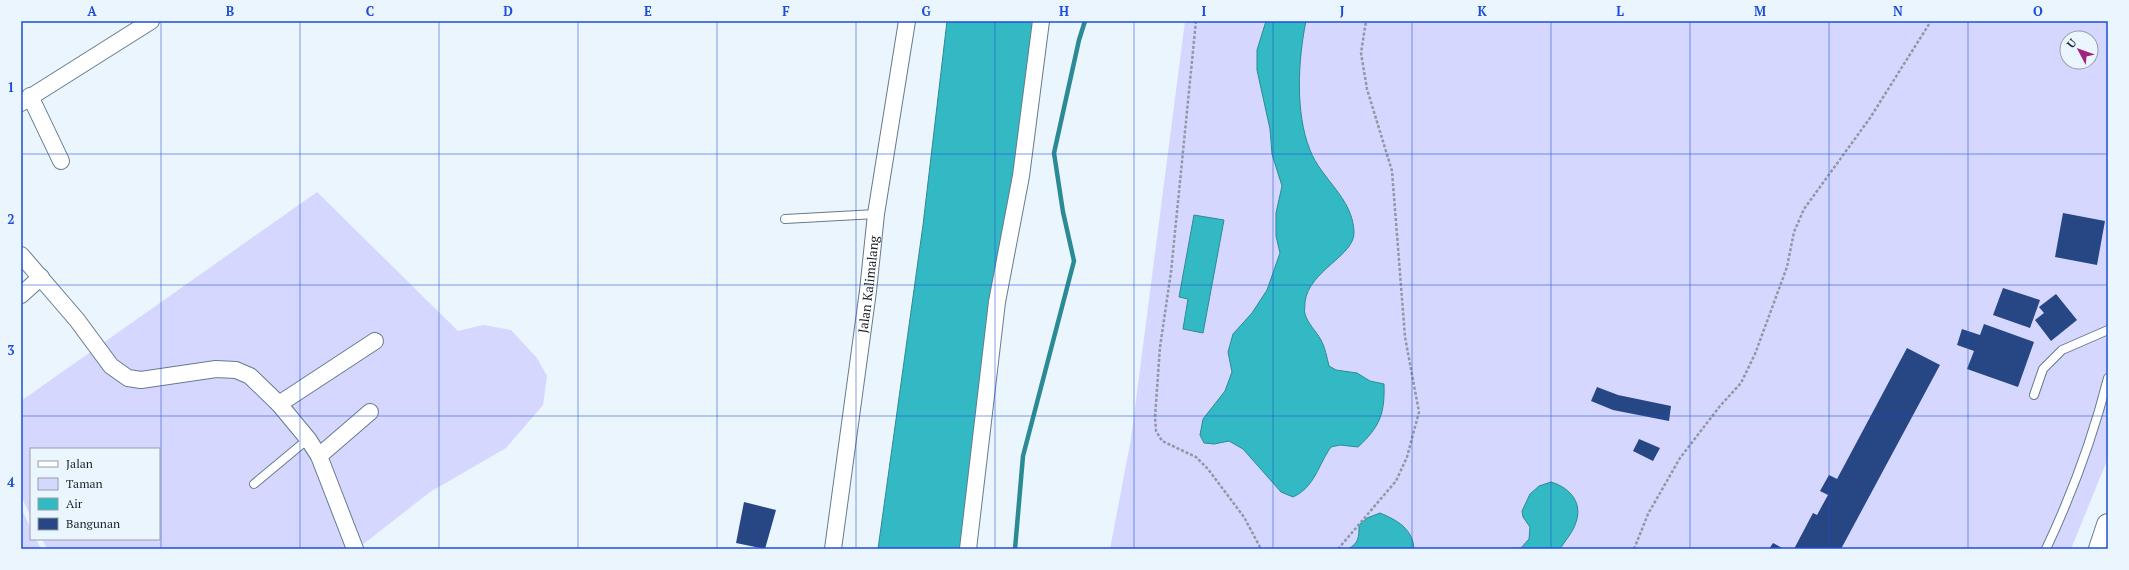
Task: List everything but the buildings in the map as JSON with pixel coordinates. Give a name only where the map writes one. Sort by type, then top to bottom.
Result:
[{"type":"highway","points":[[2100,549],[2108,525]]},
{"type":"street","points":[[61,161],[26,100],[87,62],[129,26],[151,21]]},
{"type":"street","name":"Jalan Kalimalang","points":[[833,549],[868,291],[876,214],[907,21]]},
{"type":"street","points":[[968,549],[997,302],[1021,176],[1041,21]]},
{"type":"street","points":[[21,254],[111,366],[128,378],[140,380],[216,369],[236,370],[250,376],[279,404],[308,439],[318,456],[355,549]]},
{"type":"street","points":[[21,295],[41,277]]},
{"type":"street","points":[[279,404],[375,341]]},
{"type":"street","points":[[318,456],[370,412]]},
{"type":"lane","points":[[785,219],[876,214]]},
{"type":"lane","points":[[2034,395],[2043,369],[2062,350],[2108,330]]},
{"type":"lane","points":[[2046,549],[2060,520],[2097,421],[2108,378]]},
{"type":"lane","points":[[254,484],[308,439]]},
{"type":"path","points":[[1196,21],[1188,114],[1171,272],[1160,347],[1155,417],[1156,431],[1162,441],[1196,458],[1208,469],[1244,517],[1261,549]]},
{"type":"path","points":[[1338,549],[1396,482],[1407,457],[1419,412],[1405,337],[1392,172],[1367,89],[1361,53],[1366,21]]},
{"type":"path","points":[[1634,549],[1648,514],[1680,458],[1720,406],[1741,383],[1755,354],[1787,267],[1794,232],[1804,209],[1870,118],[1931,21]]},
{"type":"green space","points":[[1185,21],[2108,21],[2108,458],[2071,549],[1110,549],[1131,439]]},
{"type":"green space","points":[[317,192],[458,331],[483,325],[511,330],[537,358],[547,376],[543,405],[506,448],[430,492],[357,549],[47,549],[42,540],[160,540],[160,448],[30,448],[30,515],[21,496],[21,401]]},
{"type":"green space","points":[[21,508],[30,527],[30,540],[36,540],[41,549],[21,549]]},
{"type":"water","points":[[947,21],[1042,21],[967,549],[878,549],[923,225]]},
{"type":"water","points":[[1266,21],[1306,21],[1301,52],[1299,86],[1305,135],[1315,160],[1343,199],[1352,220],[1354,232],[1352,241],[1347,249],[1314,281],[1308,291],[1305,302],[1305,314],[1322,343],[1329,366],[1336,370],[1357,373],[1370,381],[1384,384],[1380,419],[1371,433],[1358,447],[1340,445],[1331,447],[1311,482],[1300,493],[1293,497],[1281,492],[1243,449],[1229,441],[1214,444],[1204,443],[1200,435],[1203,419],[1225,391],[1232,372],[1228,352],[1233,334],[1252,313],[1267,290],[1280,253],[1276,236],[1276,213],[1282,186],[1272,154],[1270,129],[1257,70],[1257,50]]},
{"type":"water","points":[[1194,215],[1224,220],[1203,333],[1183,329],[1188,299],[1179,297]]},
{"type":"water","points":[[1551,482],[1564,488],[1570,493],[1577,504],[1578,510],[1574,528],[1560,549],[1495,549],[1521,548],[1529,539],[1530,527],[1523,517],[1522,511],[1530,494],[1539,486]]},
{"type":"water","points":[[1380,513],[1403,526],[1411,536],[1414,549],[1348,549],[1358,539],[1359,525],[1367,518]]},
{"type":"waterway","points":[[1015,549],[1023,456],[1074,261],[1063,212],[1054,153],[1079,40],[1085,21]]}]
